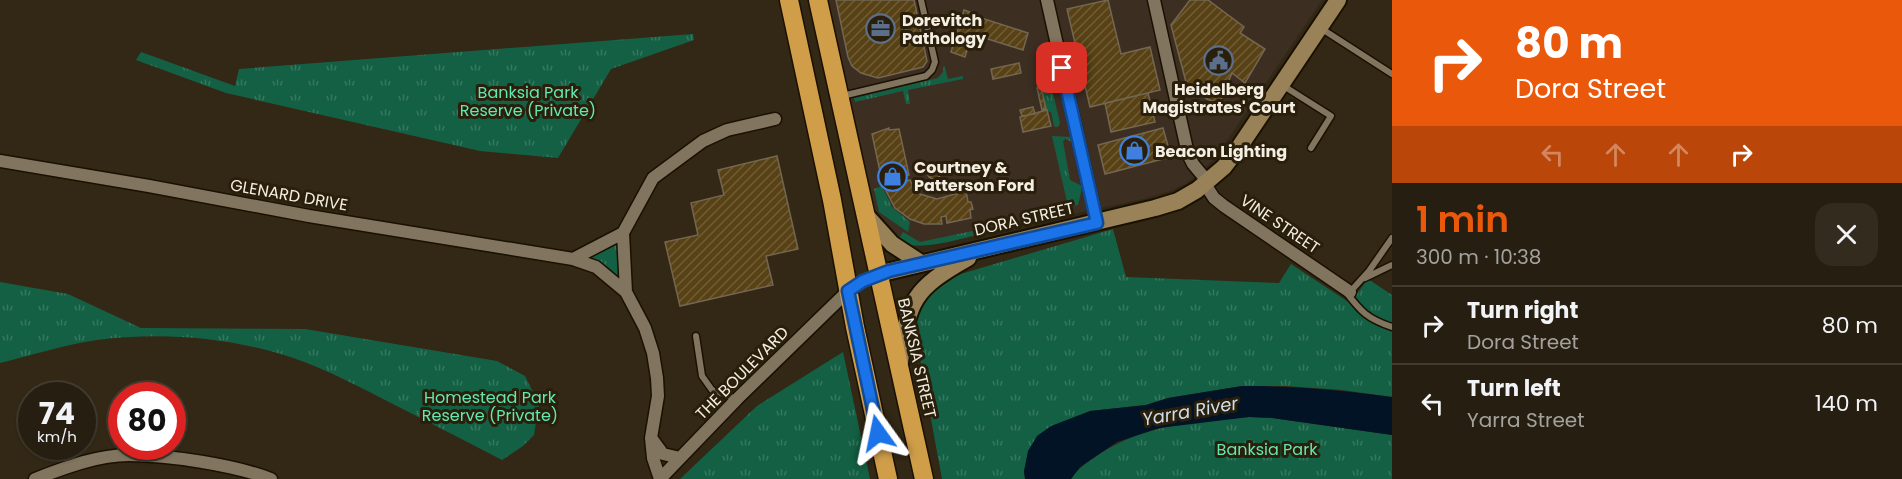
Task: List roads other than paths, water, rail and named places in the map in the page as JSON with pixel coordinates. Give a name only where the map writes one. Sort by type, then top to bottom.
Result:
[{"type":"highway","points":[[789,0],[888,479]]},
{"type":"highway","name":"BANKSIA STREET","points":[[818,0],[924,479]]},
{"type":"highway","name":"DORA STREET","points":[[848,291],[878,274]]},
{"type":"main road","name":"DORA STREET","points":[[878,274],[1164,206],[1188,195],[1207,183],[1236,151],[1338,0]]},
{"type":"main road","points":[[865,214],[892,244],[921,263]]},
{"type":"main road","points":[[899,366],[906,320],[917,295],[936,277],[987,247]]},
{"type":"street","points":[[1047,0],[1097,223]]},
{"type":"street","name":"VINE STREET","points":[[1154,0],[1188,154],[1214,198],[1345,289]]},
{"type":"street","points":[[573,259],[623,233],[653,178],[703,141],[727,130],[775,119]]},
{"type":"street","name":"GLENARD DRIVE","points":[[0,161],[309,216],[573,259],[596,267],[626,292],[645,328],[653,353],[657,396],[651,438],[653,458],[660,479]]},
{"type":"street","name":"GLENARD DRIVE","points":[[623,233],[626,292]]},
{"type":"street","name":"THE BOULEVARD","points":[[660,479],[737,399],[848,291]]},
{"type":"street","points":[[651,438],[663,454],[680,458]]},
{"type":"street","points":[[34,479],[80,463],[128,454],[216,464],[271,479]]},
{"type":"lane","points":[[840,97],[926,76],[932,70],[935,62],[921,0]]},
{"type":"lane","points":[[1320,28],[1392,74]]},
{"type":"lane","points":[[1282,84],[1331,116],[1311,148]]},
{"type":"lane","points":[[1359,281],[1369,271],[1392,238]]},
{"type":"lane","points":[[1345,289],[1392,265]]},
{"type":"lane","name":"VINE STREET","points":[[1345,289],[1361,311],[1374,320],[1392,327]]},
{"type":"lane","points":[[696,336],[702,376],[712,390],[737,399]]},
{"type":"water","name":"Yarra River","points":[[1242,386],[1317,389],[1392,397],[1392,435],[1272,418],[1249,417],[1159,428],[1117,442],[1080,467],[1071,479],[1025,479],[1024,471],[1028,451],[1037,436],[1051,426],[1090,411],[1146,405],[1168,398]]},
{"type":"place","name":"Dorevitch Pathology","points":[[881,29]]},
{"type":"place","name":"Heidelberg Magistrates' Court","points":[[1219,61]]},
{"type":"place","name":"Beacon Lighting","points":[[1134,151]]},
{"type":"place","name":"Courtney & Patterson Ford","points":[[893,176]]},
{"type":"park label","name":"Banksia Park Reserve (Private)","points":[[528,101]]},
{"type":"park label","name":"Homestead Park Reserve (Private)","points":[[490,406]]},
{"type":"park label","name":"Banksia Park","points":[[1267,449]]}]
